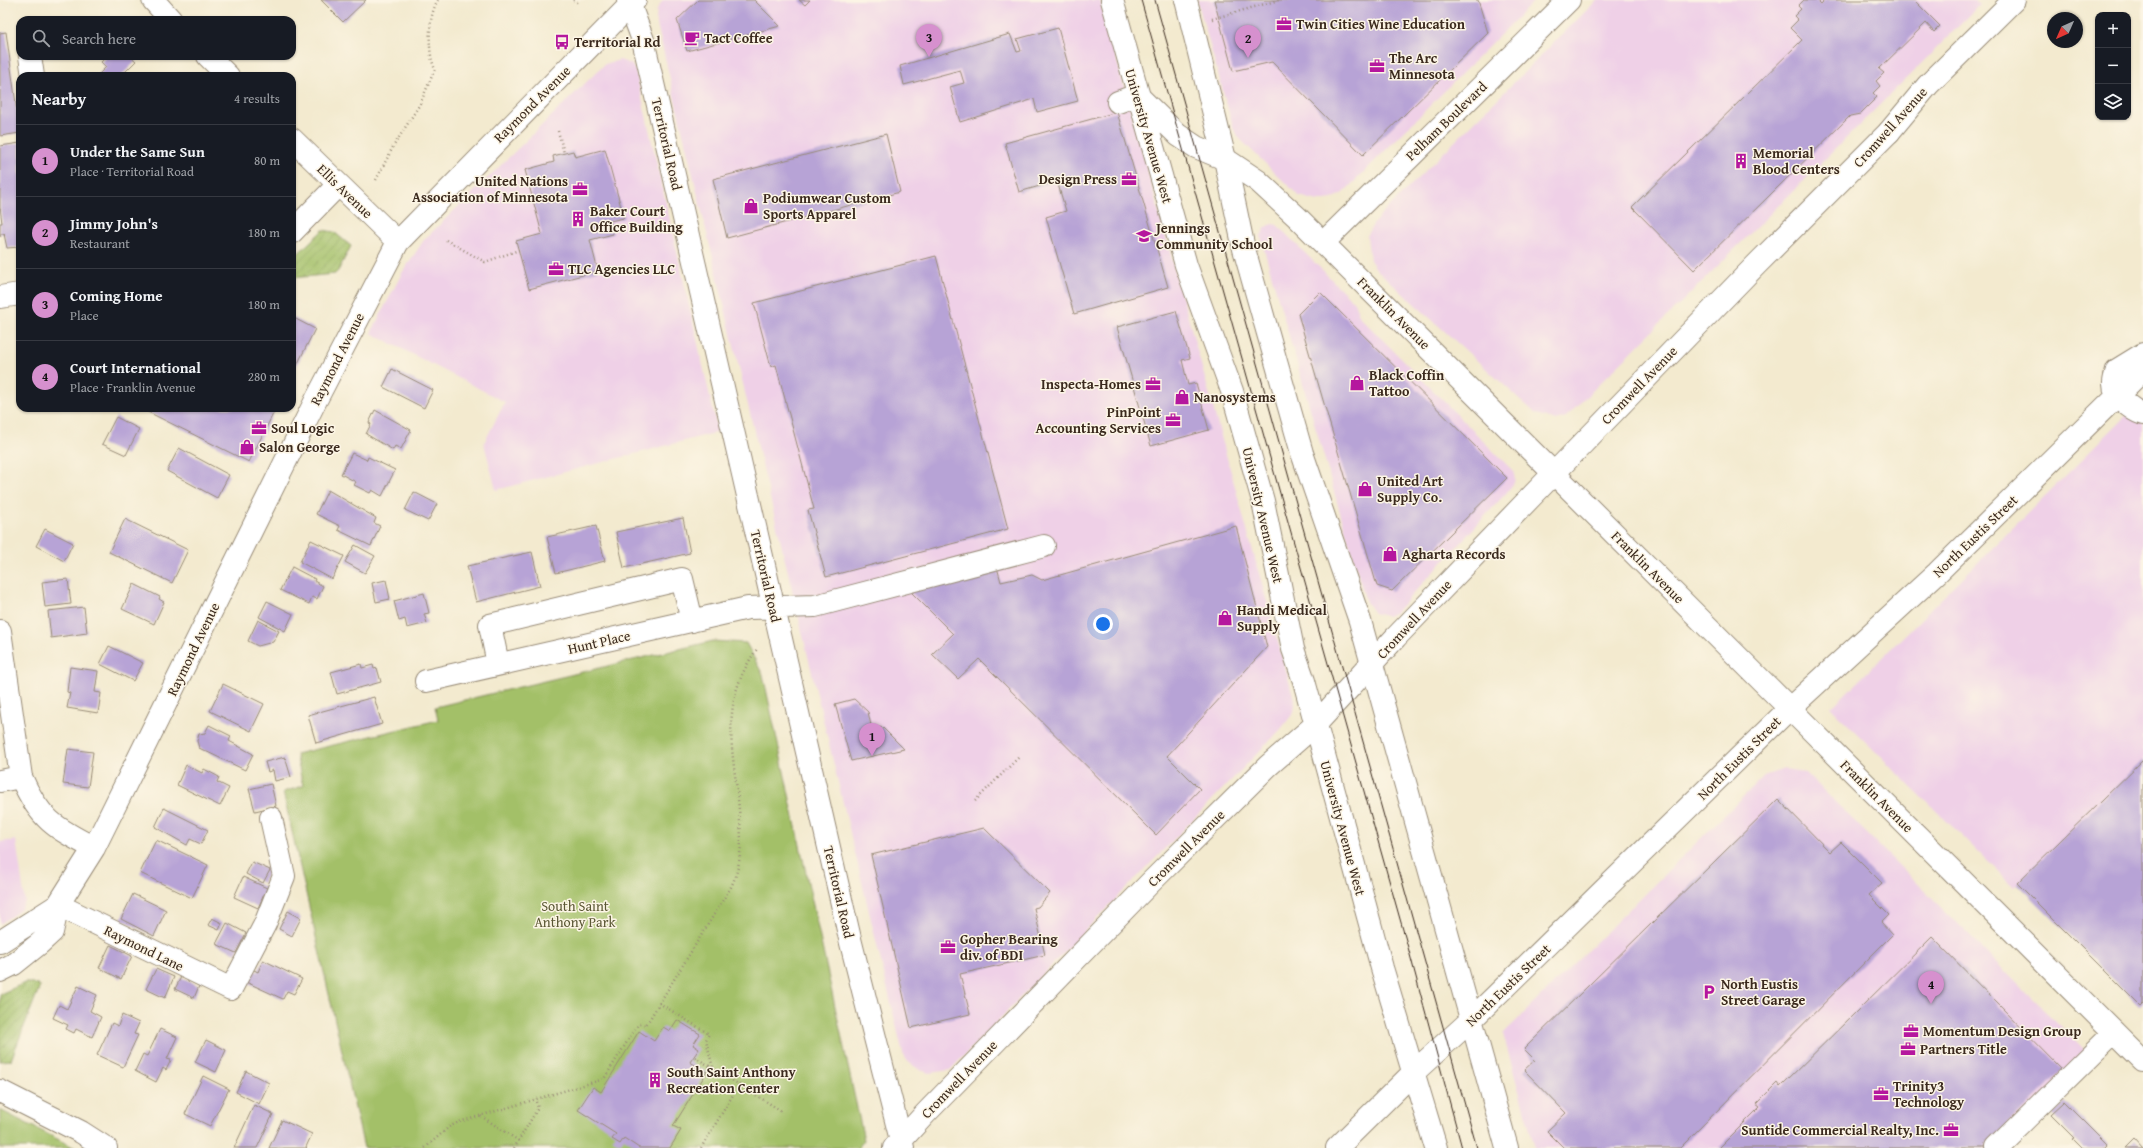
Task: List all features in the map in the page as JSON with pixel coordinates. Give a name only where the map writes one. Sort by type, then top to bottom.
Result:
[{"type":"street","points":[[153,0],[167,16]]},
{"type":"street","name":"University Avenue West","points":[[1112,0],[1128,98],[1186,265],[1232,391],[1257,479],[1293,649],[1382,968],[1436,1148]]},
{"type":"street","points":[[1186,0],[1225,159],[1244,249],[1299,446],[1360,621],[1507,1148]]},
{"type":"street","name":"Pelham Boulevard","points":[[1323,243],[1570,0]]},
{"type":"street","name":"Cromwell Avenue","points":[[899,1145],[1150,883],[1268,766],[1315,725],[1372,665],[1396,637],[1554,473],[1756,265],[1889,132],[1928,84],[2014,0]]},
{"type":"street","name":"Raymond Avenue","points":[[0,971],[34,948],[52,932],[58,905],[94,848],[308,415],[398,242],[631,2]]},
{"type":"street","name":"Territorial Road","points":[[631,2],[644,40],[851,943],[899,1145]]},
{"type":"street","points":[[30,60],[32,72]]},
{"type":"street","points":[[212,60],[224,72]]},
{"type":"street","name":"Franklin Avenue","points":[[1128,98],[1196,147],[1225,159],[1258,181],[1323,243],[2143,1061]]},
{"type":"street","name":"Ellis Avenue","points":[[296,143],[398,242]]},
{"type":"street","points":[[296,228],[338,185]]},
{"type":"street","points":[[0,297],[16,295]]},
{"type":"street","points":[[2143,354],[2117,370],[2114,384],[2118,395],[2131,407],[2143,414]]},
{"type":"street","name":"North Eustis Street","points":[[1337,1148],[1414,1072],[1471,1020],[1789,709],[1937,573],[2143,370]]},
{"type":"street","name":"Hunt Place","points":[[426,681],[748,608],[815,606],[1044,546]]},
{"type":"street","points":[[498,664],[490,625],[682,578],[692,621]]},
{"type":"street","points":[[0,631],[21,777],[29,796],[49,823],[94,848]]},
{"type":"street","points":[[0,781],[21,777]]},
{"type":"street","name":"Raymond Lane","points":[[58,905],[231,989],[265,924],[284,876],[271,818]]},
{"type":"street","name":"Raymond Avenue","points":[[0,942],[36,917],[58,905]]},
{"type":"street","points":[[1996,1148],[2114,1032]]},
{"type":"street","points":[[0,1091],[81,1132],[106,1148]]},
{"type":"path","points":[[376,180],[386,165],[391,151],[420,104],[435,69],[430,60],[430,49],[434,6],[438,0]]},
{"type":"path","points":[[573,0],[580,3]]},
{"type":"path","points":[[1212,19],[1279,0]]},
{"type":"path","points":[[558,131],[564,153]]},
{"type":"path","points":[[0,236],[5,235]]},
{"type":"path","points":[[446,240],[485,262],[519,250]]},
{"type":"path","points":[[424,1148],[449,1127],[481,1115],[604,1079],[634,1029],[639,1024],[646,1025],[732,888],[738,874],[741,837],[731,734],[732,705],[737,685],[745,666],[757,649]]},
{"type":"path","points":[[975,801],[1020,756]]},
{"type":"path","points":[[659,1003],[709,1034],[706,1040],[714,1068]]},
{"type":"path","points":[[695,1057],[783,1112]]},
{"type":"path","points":[[701,1148],[739,1085]]},
{"type":"path","points":[[514,1148],[538,1108],[535,1099]]},
{"type":"path","points":[[481,1115],[519,1141]]},
{"type":"shaded area","points":[[663,0],[1100,0],[1295,703],[1294,712],[1281,729],[950,1070],[929,1073],[920,1070],[908,1062],[903,1054],[656,20],[657,9]]},
{"type":"shaded area","points":[[1197,0],[1535,0],[1343,193],[1332,199],[1318,201],[1299,196],[1241,140],[1234,130]]},
{"type":"shaded area","points":[[1597,0],[1975,0],[1980,5],[1566,417],[1556,420],[1536,414],[1377,270],[1370,260],[1367,236],[1374,223],[1382,214]]},
{"type":"shaded area","points":[[620,60],[631,64],[636,72],[718,432],[496,490],[484,443],[505,402],[371,333],[402,273],[424,240],[605,64]]},
{"type":"shaded area","points":[[1272,224],[1277,225],[1354,302],[1360,317],[1513,471],[1515,479],[1511,488],[1396,612],[1387,616],[1374,613],[1366,602],[1263,246],[1261,236],[1265,228]]},
{"type":"shaded area","points":[[2143,399],[2143,760],[2014,887],[1831,708]]},
{"type":"shaded area","points":[[1784,769],[1805,772],[2095,1061],[2007,1148],[1535,1148],[1503,1034],[1764,776]]},
{"type":"shaded area","points":[[16,840],[25,902],[20,910],[0,924],[0,842]]},
{"type":"green space","points":[[323,230],[334,232],[351,246],[335,274],[296,278],[296,255]]},
{"type":"green space","name":"South Saint Anthony Park","points":[[713,641],[746,643],[763,675],[864,1140],[858,1148],[364,1148],[283,792],[303,786],[296,754],[438,720],[435,707]]},
{"type":"green space","points":[[25,983],[32,983],[40,986],[11,1060],[0,1061],[0,994]]},
{"type":"green space","points":[[0,1110],[75,1148],[0,1148]]},
{"type":"building","points":[[321,0],[366,0],[343,22]]},
{"type":"building","points":[[698,0],[754,0],[780,26],[687,51],[677,20]]},
{"type":"building","points":[[799,0],[810,0],[805,5]]},
{"type":"building","points":[[1214,0],[1478,0],[1488,33],[1363,155],[1272,62],[1233,71]]},
{"type":"building","name":"Memorial Blood Centers","points":[[1804,0],[1817,0],[1821,4],[1825,0],[1914,0],[1940,26],[1934,32],[1926,23],[1879,69],[1884,73],[1876,81],[1880,86],[1873,93],[1877,97],[1860,114],[1850,116],[1694,270],[1632,207],[1802,40],[1790,28],[1798,20],[1794,16],[1801,9],[1798,6]]},
{"type":"building","points":[[1058,28],[1078,101],[1037,112],[1034,99],[960,122],[950,87],[964,83],[960,70],[904,85],[900,66],[1010,34],[1017,52],[1021,51],[1017,39]]},
{"type":"building","points":[[6,32],[16,104],[16,134],[0,136],[0,33]]},
{"type":"building","points":[[103,60],[136,61],[125,72],[101,72],[106,67],[101,62]]},
{"type":"building","points":[[1117,112],[1168,287],[1074,314],[1046,217],[1066,211],[1057,181],[1019,192],[1005,143]]},
{"type":"building","points":[[886,134],[900,192],[727,238],[713,179]]},
{"type":"building","points":[[16,144],[16,247],[7,248],[4,234],[0,234],[0,223],[2,223],[0,208],[0,146]]},
{"type":"building","name":"Baker Court Office Building","points":[[605,149],[624,218],[610,221],[613,234],[590,240],[598,271],[529,289],[516,241],[542,234],[525,170],[554,162],[553,156],[573,151],[575,157]]},
{"type":"building","points":[[936,256],[1008,529],[826,577],[808,510],[814,509],[776,365],[771,367],[754,303]]},
{"type":"building","points":[[1320,292],[1507,478],[1392,591],[1377,586],[1298,314]]},
{"type":"building","points":[[1176,311],[1190,358],[1182,360],[1188,385],[1196,383],[1209,430],[1151,446],[1117,327]]},
{"type":"building","points":[[296,319],[315,329],[296,367]]},
{"type":"building","points":[[392,369],[433,390],[424,408],[383,387]]},
{"type":"building","points":[[375,410],[411,430],[401,449],[395,446],[393,450],[366,434]]},
{"type":"building","points":[[148,412],[274,412],[249,462]]},
{"type":"building","points":[[116,417],[139,429],[126,455],[102,444]]},
{"type":"building","points":[[179,448],[229,475],[217,498],[167,471]]},
{"type":"building","points":[[352,453],[367,460],[368,457],[395,470],[382,496],[372,490],[370,493],[354,485],[356,482],[341,474]]},
{"type":"building","points":[[328,490],[376,518],[374,523],[380,526],[371,546],[338,530],[340,526],[316,514]]},
{"type":"building","points":[[414,492],[437,504],[428,521],[405,510]]},
{"type":"building","points":[[683,518],[690,553],[624,568],[616,532]]},
{"type":"building","points":[[125,519],[188,550],[172,583],[109,552]]},
{"type":"building","points":[[596,526],[605,561],[556,573],[547,537]]},
{"type":"building","points":[[1236,526],[1267,647],[1167,756],[1200,789],[1156,835],[979,659],[958,679],[932,654],[953,634],[909,590],[997,567],[1001,582],[1032,575],[1042,580]]},
{"type":"building","points":[[45,529],[73,543],[64,561],[36,546]]},
{"type":"building","points":[[311,540],[344,556],[332,579],[300,562]]},
{"type":"building","points":[[355,545],[375,556],[365,573],[345,562]]},
{"type":"building","points":[[532,552],[540,586],[476,602],[467,566]]},
{"type":"building","points":[[292,567],[315,579],[314,581],[323,586],[317,599],[312,597],[309,604],[280,590]]},
{"type":"building","points":[[68,579],[71,604],[45,607],[42,582]]},
{"type":"building","points":[[386,580],[390,599],[376,602],[372,583]]},
{"type":"building","points":[[134,584],[160,597],[159,599],[164,602],[154,624],[122,609]]},
{"type":"building","points":[[424,593],[429,613],[424,614],[427,623],[407,628],[405,619],[399,621],[394,601]]},
{"type":"building","points":[[267,601],[293,614],[285,631],[259,617]]},
{"type":"building","points":[[84,607],[87,633],[51,638],[48,611]]},
{"type":"building","points":[[258,620],[279,631],[273,642],[258,646],[248,641]]},
{"type":"building","points":[[109,646],[143,663],[133,681],[100,664]]},
{"type":"building","points":[[361,664],[362,668],[373,665],[374,669],[377,668],[381,682],[337,694],[331,672]]},
{"type":"building","points":[[70,667],[98,671],[95,692],[101,693],[98,713],[67,708],[70,693],[67,692]]},
{"type":"building","points":[[223,684],[264,704],[251,731],[210,711]]},
{"type":"building","points":[[374,697],[382,724],[316,743],[308,715]]},
{"type":"building","points":[[854,699],[868,712],[872,730],[882,727],[904,749],[851,761],[835,704]]},
{"type":"building","points":[[209,725],[231,736],[229,741],[253,754],[245,770],[199,748],[197,741],[199,734],[205,733]]},
{"type":"building","points":[[68,749],[93,752],[88,787],[63,784]]},
{"type":"building","points":[[285,757],[291,777],[275,781],[273,770],[268,772],[265,762]]},
{"type":"building","points":[[2143,760],[2143,1003],[2140,1006],[2017,883]]},
{"type":"building","points":[[186,765],[202,773],[204,769],[219,777],[217,782],[229,788],[220,806],[177,785]]},
{"type":"building","points":[[271,784],[276,806],[255,811],[249,789]]},
{"type":"building","name":"North Eustis Street Garage","points":[[1778,799],[1830,852],[1841,842],[1882,883],[1869,895],[1889,915],[1881,923],[1892,935],[1680,1148],[1564,1148],[1547,1131],[1566,1113],[1524,1070],[1535,1060],[1524,1049]]},
{"type":"building","points":[[164,808],[208,830],[201,844],[190,839],[187,845],[155,827]]},
{"type":"building","points":[[984,828],[1050,893],[1038,907],[1034,908],[1045,955],[960,974],[970,1014],[911,1028],[871,855]]},
{"type":"building","points":[[156,840],[208,865],[192,898],[140,873]]},
{"type":"building","points":[[252,862],[270,870],[263,883],[246,874]]},
{"type":"building","points":[[243,877],[267,888],[258,908],[234,897]]},
{"type":"building","points":[[133,894],[166,910],[154,936],[121,919]]},
{"type":"building","points":[[288,911],[301,918],[292,936],[279,929]]},
{"type":"building","points":[[212,918],[222,923],[219,930],[208,925]]},
{"type":"building","points":[[227,923],[246,933],[236,953],[216,944]]},
{"type":"building","points":[[1932,937],[2063,1070],[1984,1148],[1719,1148],[1760,1107],[1756,1104],[1777,1083],[1780,1087]]},
{"type":"building","points":[[110,945],[132,956],[121,979],[99,968]]},
{"type":"building","points":[[263,960],[302,979],[294,994],[287,991],[283,999],[246,982],[252,969],[258,972]]},
{"type":"building","points":[[156,969],[174,977],[165,998],[146,989]]},
{"type":"building","points":[[181,977],[199,986],[194,998],[175,989]]},
{"type":"building","points":[[78,986],[97,995],[90,1011],[101,1017],[92,1037],[76,1029],[74,1033],[66,1029],[68,1025],[53,1018],[59,1005],[67,1009]]},
{"type":"building","points":[[122,1015],[139,1023],[134,1034],[138,1035],[123,1067],[97,1055],[112,1023],[118,1026]]},
{"type":"building","name":"South Saint Anthony Recreation Center","points":[[677,1020],[700,1034],[693,1045],[699,1049],[690,1062],[707,1072],[673,1126],[681,1130],[670,1148],[639,1148],[624,1138],[620,1144],[612,1139],[616,1134],[578,1110],[593,1087],[601,1092],[639,1031],[654,1041],[663,1027],[670,1031]]},
{"type":"building","points":[[160,1029],[177,1037],[167,1059],[171,1060],[166,1070],[163,1068],[156,1082],[135,1071],[143,1054],[147,1056]]},
{"type":"building","points":[[206,1040],[226,1050],[216,1072],[195,1062]]},
{"type":"building","points":[[246,1071],[269,1083],[259,1104],[236,1092]]},
{"type":"building","points":[[203,1076],[229,1089],[210,1126],[185,1114]]},
{"type":"building","points":[[2065,1102],[2108,1145],[2105,1148],[2083,1148],[2073,1138],[2075,1137],[2052,1114]]},
{"type":"building","points":[[254,1105],[273,1114],[257,1148],[234,1148]]},
{"type":"building","points":[[282,1120],[312,1134],[306,1147],[307,1148],[269,1148]]},
{"type":"building","points":[[2135,1139],[2143,1148],[2126,1148]]},
{"type":"tram line","points":[[1141,0],[1409,951],[1462,1148]]},
{"type":"tram line","points":[[1155,0],[1477,1148]]},
{"type":"place","name":"Twin Cities Wine Education","points":[[1284,24]]},
{"type":"place","name":"Tact Coffee","points":[[692,38]]},
{"type":"place","name":"Territorial Rd","points":[[562,42]]},
{"type":"place","name":"Coming Home","points":[[929,57]]},
{"type":"place","name":"Jimmy John's","points":[[1248,58]]},
{"type":"place","name":"The Arc Minnesota","points":[[1377,66]]},
{"type":"place","name":"Memorial Blood Centers","points":[[1741,161]]},
{"type":"place","name":"Design Press","points":[[1129,179]]},
{"type":"place","name":"United Nations Association of Minnesota","points":[[580,189]]},
{"type":"place","name":"Podiumwear Custom Sports Apparel","points":[[751,206]]},
{"type":"place","name":"Baker Court Office Building","points":[[578,219]]},
{"type":"place","name":"Jennings Community School","points":[[1144,236]]},
{"type":"place","name":"TLC Agencies LLC","points":[[556,269]]},
{"type":"place","name":"Black Coffin Tattoo","points":[[1357,383]]},
{"type":"place","name":"Inspecta-Homes","points":[[1153,384]]},
{"type":"place","name":"Nanosystems","points":[[1182,397]]},
{"type":"place","name":"PinPoint Accounting Services","points":[[1173,420]]},
{"type":"place","name":"Soul Logic","points":[[259,428]]},
{"type":"place","name":"Salon George","points":[[247,447]]},
{"type":"place","name":"United Art Supply Co.","points":[[1365,489]]},
{"type":"place","name":"Agharta Records","points":[[1390,554]]},
{"type":"place","name":"Handi Medical Supply","points":[[1225,618]]},
{"type":"place","name":"Under the Same Sun","points":[[872,756]]},
{"type":"place","name":"Gopher Bearing div. of BDI","points":[[948,947]]},
{"type":"place","name":"North Eustis Street Garage","points":[[1709,992]]},
{"type":"place","name":"Court International","points":[[1931,1004]]},
{"type":"place","name":"Momentum Design Group","points":[[1911,1031]]},
{"type":"place","name":"Partners Title","points":[[1908,1049]]},
{"type":"place","name":"South Saint Anthony Recreation Center","points":[[655,1080]]},
{"type":"place","name":"Trinity3 Technology","points":[[1881,1094]]},
{"type":"place","name":"Suntide Commercial Realty, Inc.","points":[[1951,1130]]}]
